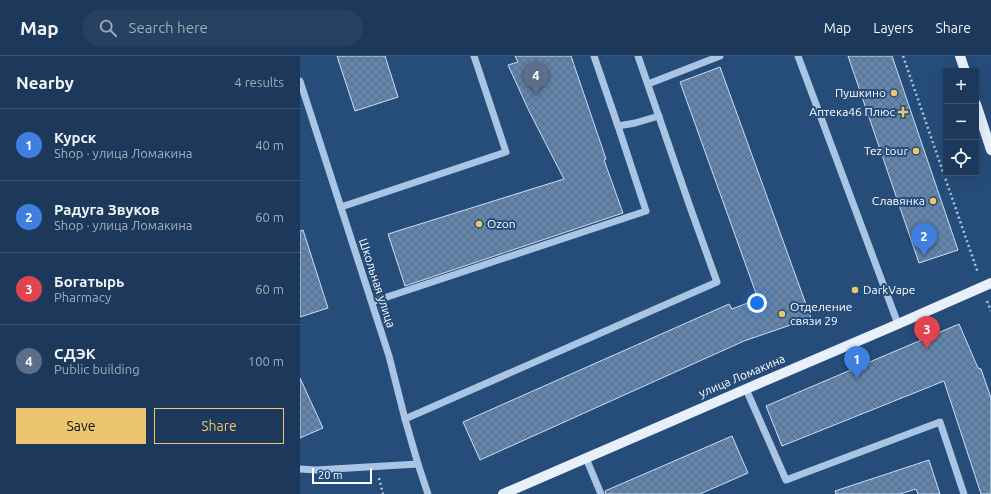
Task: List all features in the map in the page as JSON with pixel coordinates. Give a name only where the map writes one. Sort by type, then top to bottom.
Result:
[{"type":"main road","points":[[960,56],[964,68]]},
{"type":"main road","points":[[979,113],[991,150]]},
{"type":"main road","name":"улица Ломакина","points":[[503,494],[987,285]]},
{"type":"street","points":[[341,207],[506,152],[474,56]]},
{"type":"street","points":[[372,302],[646,211],[594,56]]},
{"type":"street","points":[[405,419],[717,282],[638,56]]},
{"type":"street","points":[[648,84],[720,56]]},
{"type":"street","points":[[798,56],[898,324]]},
{"type":"street","name":"Школьная улица","points":[[300,81],[389,356],[405,419],[428,494]]},
{"type":"street","points":[[618,126],[659,116]]},
{"type":"street","points":[[746,388],[786,480],[940,422],[964,494]]},
{"type":"street","points":[[586,458],[601,494]]},
{"type":"street","points":[[300,469],[316,470],[418,464]]},
{"type":"path","points":[[904,56],[987,285],[991,311]]},
{"type":"path","points":[[378,478],[383,494]]},
{"type":"building","points":[[337,56],[385,56],[398,97],[355,111]]},
{"type":"building","points":[[515,56],[571,56],[606,159],[604,160],[623,213],[405,286],[388,234],[564,179],[529,111],[508,65],[518,62]]},
{"type":"building","points":[[848,56],[892,56],[958,250],[919,263]]},
{"type":"building","points":[[720,67],[811,318],[744,341],[480,460],[463,422],[729,304],[732,309],[758,299],[680,82]]},
{"type":"building","points":[[303,230],[328,308],[300,317],[300,231]]},
{"type":"building","points":[[959,324],[978,368],[981,369],[991,398],[991,494],[981,494],[944,381],[782,446],[766,406]]},
{"type":"building","points":[[300,378],[323,428],[300,438]]},
{"type":"building","points":[[732,436],[748,473],[700,494],[606,494],[605,491]]},
{"type":"building","points":[[929,460],[940,494],[918,494],[916,489],[900,494],[836,494],[835,491]]},
{"type":"place","name":"Пушкино","points":[[894,93]]},
{"type":"place","name":"СДЭК","points":[[536,95]]},
{"type":"place","name":"Аптека46 Плюс","points":[[903,112]]},
{"type":"place","name":"Tez tour","points":[[916,151]]},
{"type":"place","name":"Славянка","points":[[933,201]]},
{"type":"place","name":"Ozon","points":[[479,224]]},
{"type":"place","name":"Радуга Звуков","points":[[924,256]]},
{"type":"place","name":"DarkVape","points":[[855,290]]},
{"type":"place","name":"Отделение связи 29","points":[[782,314]]},
{"type":"place","name":"Богатырь","points":[[927,349]]},
{"type":"place","name":"Курск","points":[[857,379]]}]
